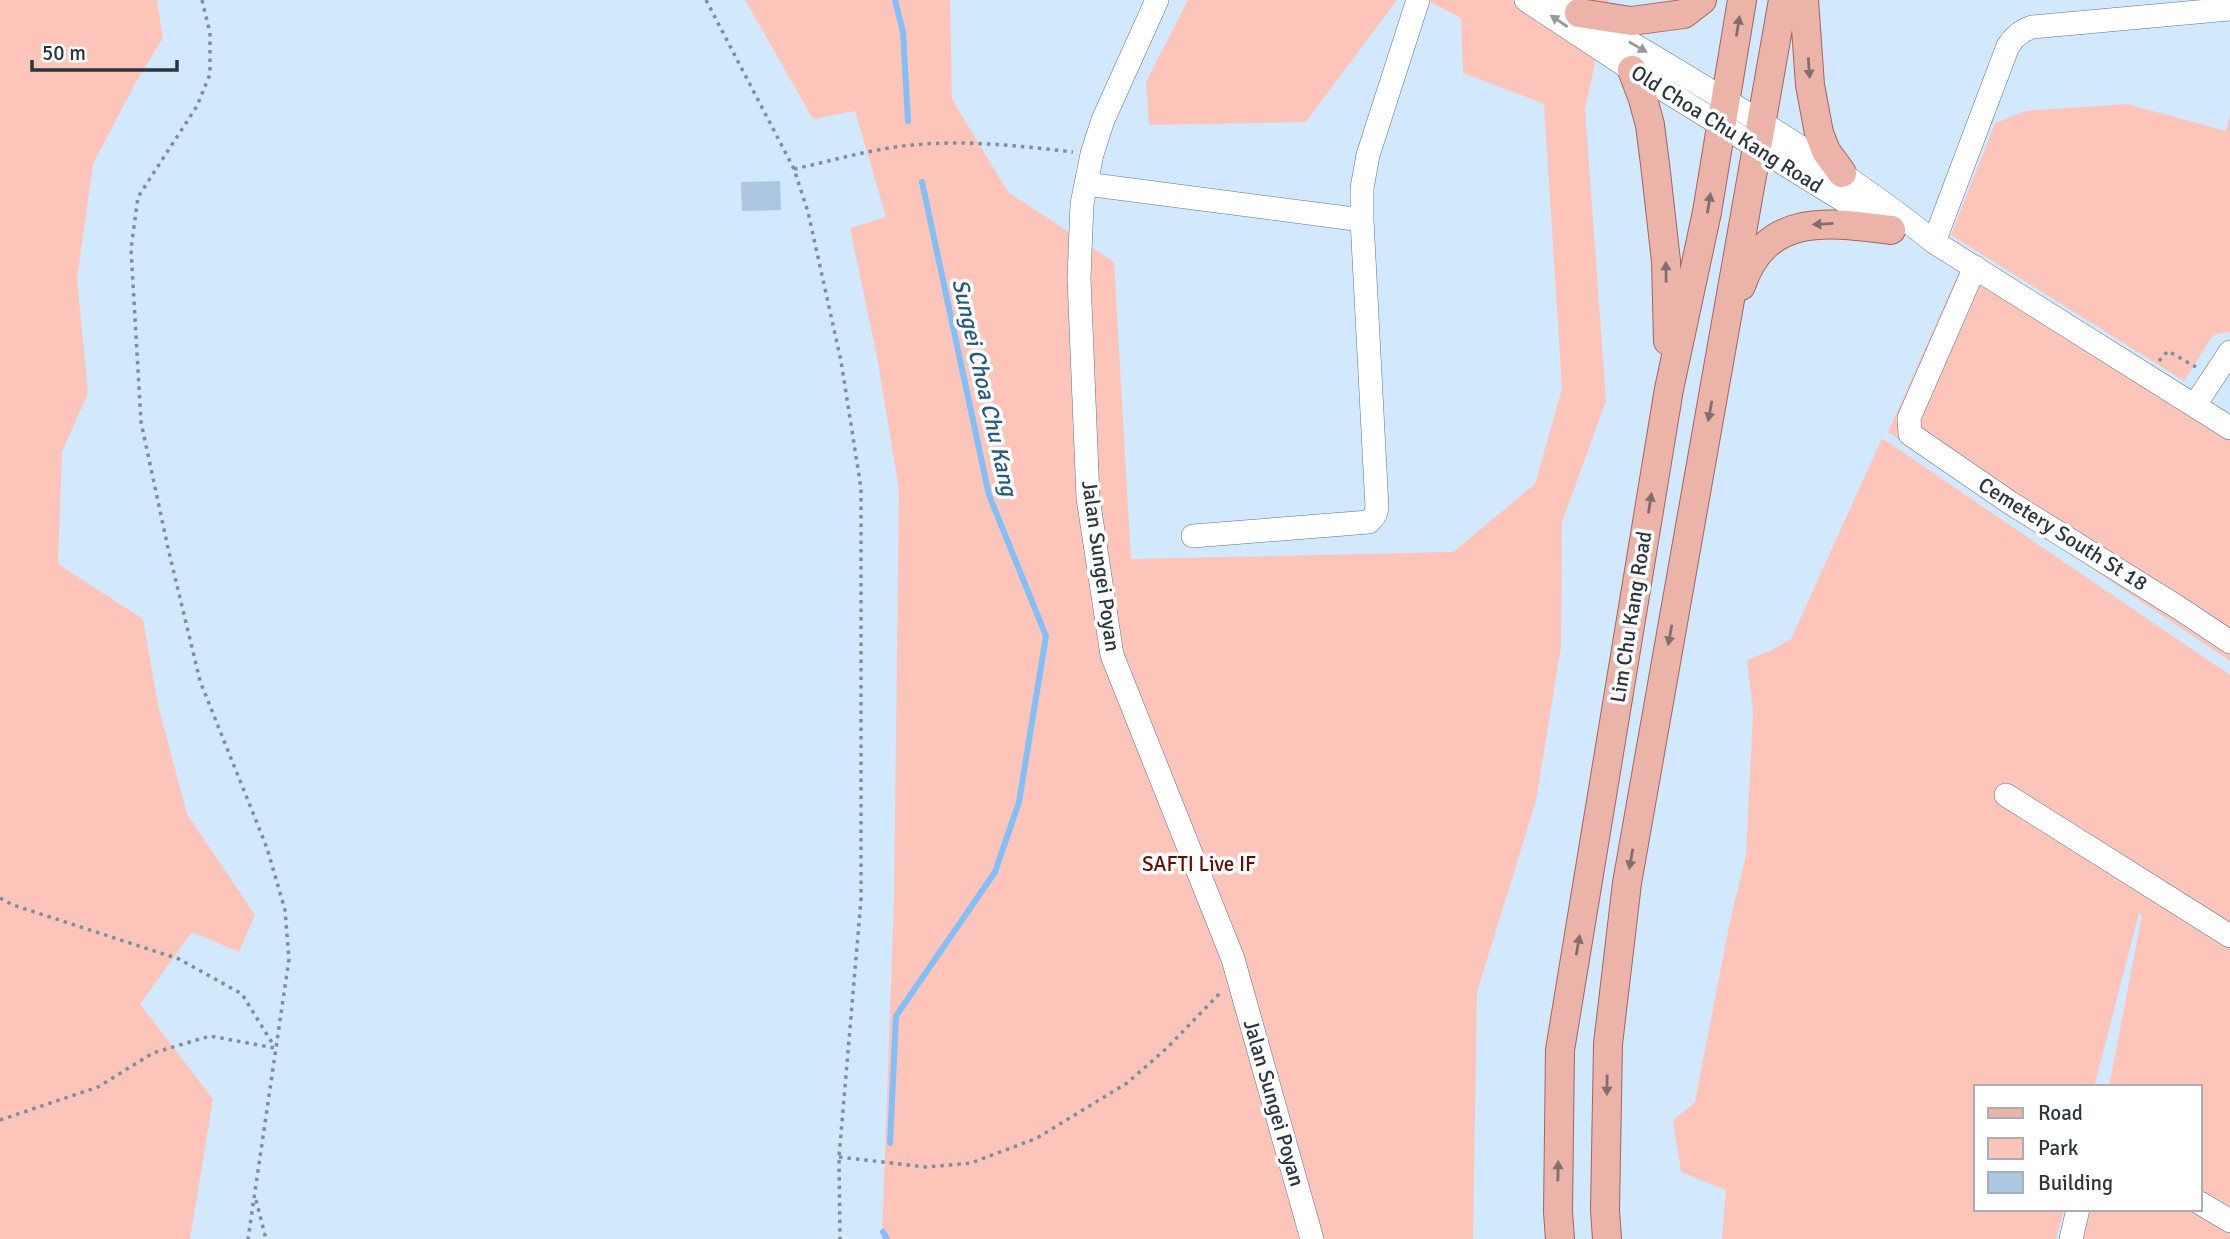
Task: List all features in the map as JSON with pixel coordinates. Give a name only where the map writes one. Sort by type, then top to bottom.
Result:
[{"type":"main road","points":[[1568,6],[1631,21],[1684,14],[1702,0]]},
{"type":"main road","name":"Lim Chu Kang Road","points":[[1560,1239],[1560,1050],[1668,389],[1707,212],[1742,0]]},
{"type":"main road","name":"Lim Chu Kang Road","points":[[1607,1239],[1605,1210],[1608,1044],[1627,883],[1783,0]]},
{"type":"main road","points":[[1804,0],[1810,85],[1819,133],[1826,150],[1843,173]]},
{"type":"main road","points":[[1632,70],[1650,125],[1665,247],[1668,389]]},
{"type":"main road","points":[[1722,344],[1746,272],[1767,243],[1787,230],[1810,225],[1838,223],[1891,230]]},
{"type":"street","name":"Jalan Sungei Poyan","points":[[1157,0],[1103,120],[1092,154],[1082,204],[1079,278],[1088,498],[1112,655],[1238,974],[1312,1239]]},
{"type":"street","points":[[1193,536],[1369,522],[1375,515],[1377,508],[1362,188],[1368,155],[1418,0]]},
{"type":"street","name":"Old Choa Chu Kang Road","points":[[1527,0],[1632,70],[1723,113]]},
{"type":"street","name":"Old Choa Chu Kang Road","points":[[1568,6],[1759,135],[1891,230],[1934,242]]},
{"type":"street","points":[[1934,242],[2008,46],[2014,37],[2032,27],[2230,9]]},
{"type":"street","name":"Old Choa Chu Kang Road","points":[[1759,135],[1843,173],[1890,205],[1934,242],[2230,428]]},
{"type":"street","points":[[1086,184],[1362,220]]},
{"type":"street","name":"Cemetery South St 18","points":[[1975,267],[1909,418],[1910,434],[2009,502],[2230,642]]},
{"type":"street","points":[[2195,405],[2230,352]]},
{"type":"street","points":[[2006,795],[2230,936]]},
{"type":"street","points":[[2202,1204],[2230,1221]]},
{"type":"street","points":[[2071,1239],[2078,1211]]},
{"type":"path","points":[[202,0],[209,33],[211,74],[197,106],[138,197],[131,249],[141,422],[167,548],[200,681],[267,848],[285,910],[289,959],[248,1239]]},
{"type":"path","points":[[706,0],[794,169],[808,212],[841,360],[861,488],[861,900],[839,1157],[840,1239]]},
{"type":"path","points":[[794,169],[891,148],[957,143],[1092,154]]},
{"type":"path","points":[[2146,375],[2168,351],[2213,377]]},
{"type":"path","points":[[0,898],[13,905],[179,959],[242,994],[275,1048]]},
{"type":"path","points":[[839,1157],[926,1167],[971,1163],[1037,1138],[1127,1083],[1167,1048],[1238,974]]},
{"type":"path","points":[[0,1120],[98,1087],[153,1053],[211,1036],[275,1048]]},
{"type":"path","points":[[255,1196],[266,1239]]},
{"type":"green space","points":[[0,0],[157,0],[163,38],[136,82],[93,164],[77,279],[88,393],[62,452],[58,564],[143,619],[158,705],[187,814],[255,915],[239,952],[192,932],[140,1004],[213,1099],[190,1239],[0,1239]]},
{"type":"green space","name":"SAFTI Live IF","points":[[745,0],[950,0],[952,99],[1008,192],[1114,262],[1131,559],[1453,552],[1535,484],[1562,389],[1544,104],[1463,73],[1461,18],[1426,0],[1609,0],[1585,109],[1606,401],[1562,522],[1561,647],[1536,801],[1477,992],[1473,1239],[882,1239],[894,898],[899,490],[878,362],[850,228],[886,217],[855,111],[813,119]]},
{"type":"green space","points":[[1188,0],[1397,0],[1306,122],[1149,125],[1146,82]]},
{"type":"green space","points":[[2127,104],[2226,131],[2230,113],[2230,332],[2213,335],[2184,381],[1951,235],[1995,123],[2026,111]]},
{"type":"green space","points":[[1959,272],[2230,439],[2230,661],[1888,432]]},
{"type":"green space","points":[[1882,438],[2230,675],[2230,1239],[2079,1239],[2085,1211],[2202,1211],[2202,1085],[2109,1085],[2142,915],[2139,913],[2095,1085],[1974,1085],[1974,1211],[2063,1211],[2056,1239],[1722,1239],[1726,1190],[1681,1172],[1673,1120],[1695,1102],[1729,926],[1746,855],[1753,712],[1747,660],[1791,639]]},
{"type":"building","points":[[780,181],[781,210],[742,211],[741,182]]},
{"type":"waterway","name":"Sungei Choa Chu Kang","points":[[895,0],[903,32],[908,121]]},
{"type":"waterway","name":"Sungei Choa Chu Kang","points":[[890,1143],[896,1016],[995,872],[1019,802],[1046,636],[989,495],[922,182]]},
{"type":"waterway","name":"Sungei Choa Chu Kang","points":[[883,1232],[887,1239]]}]
